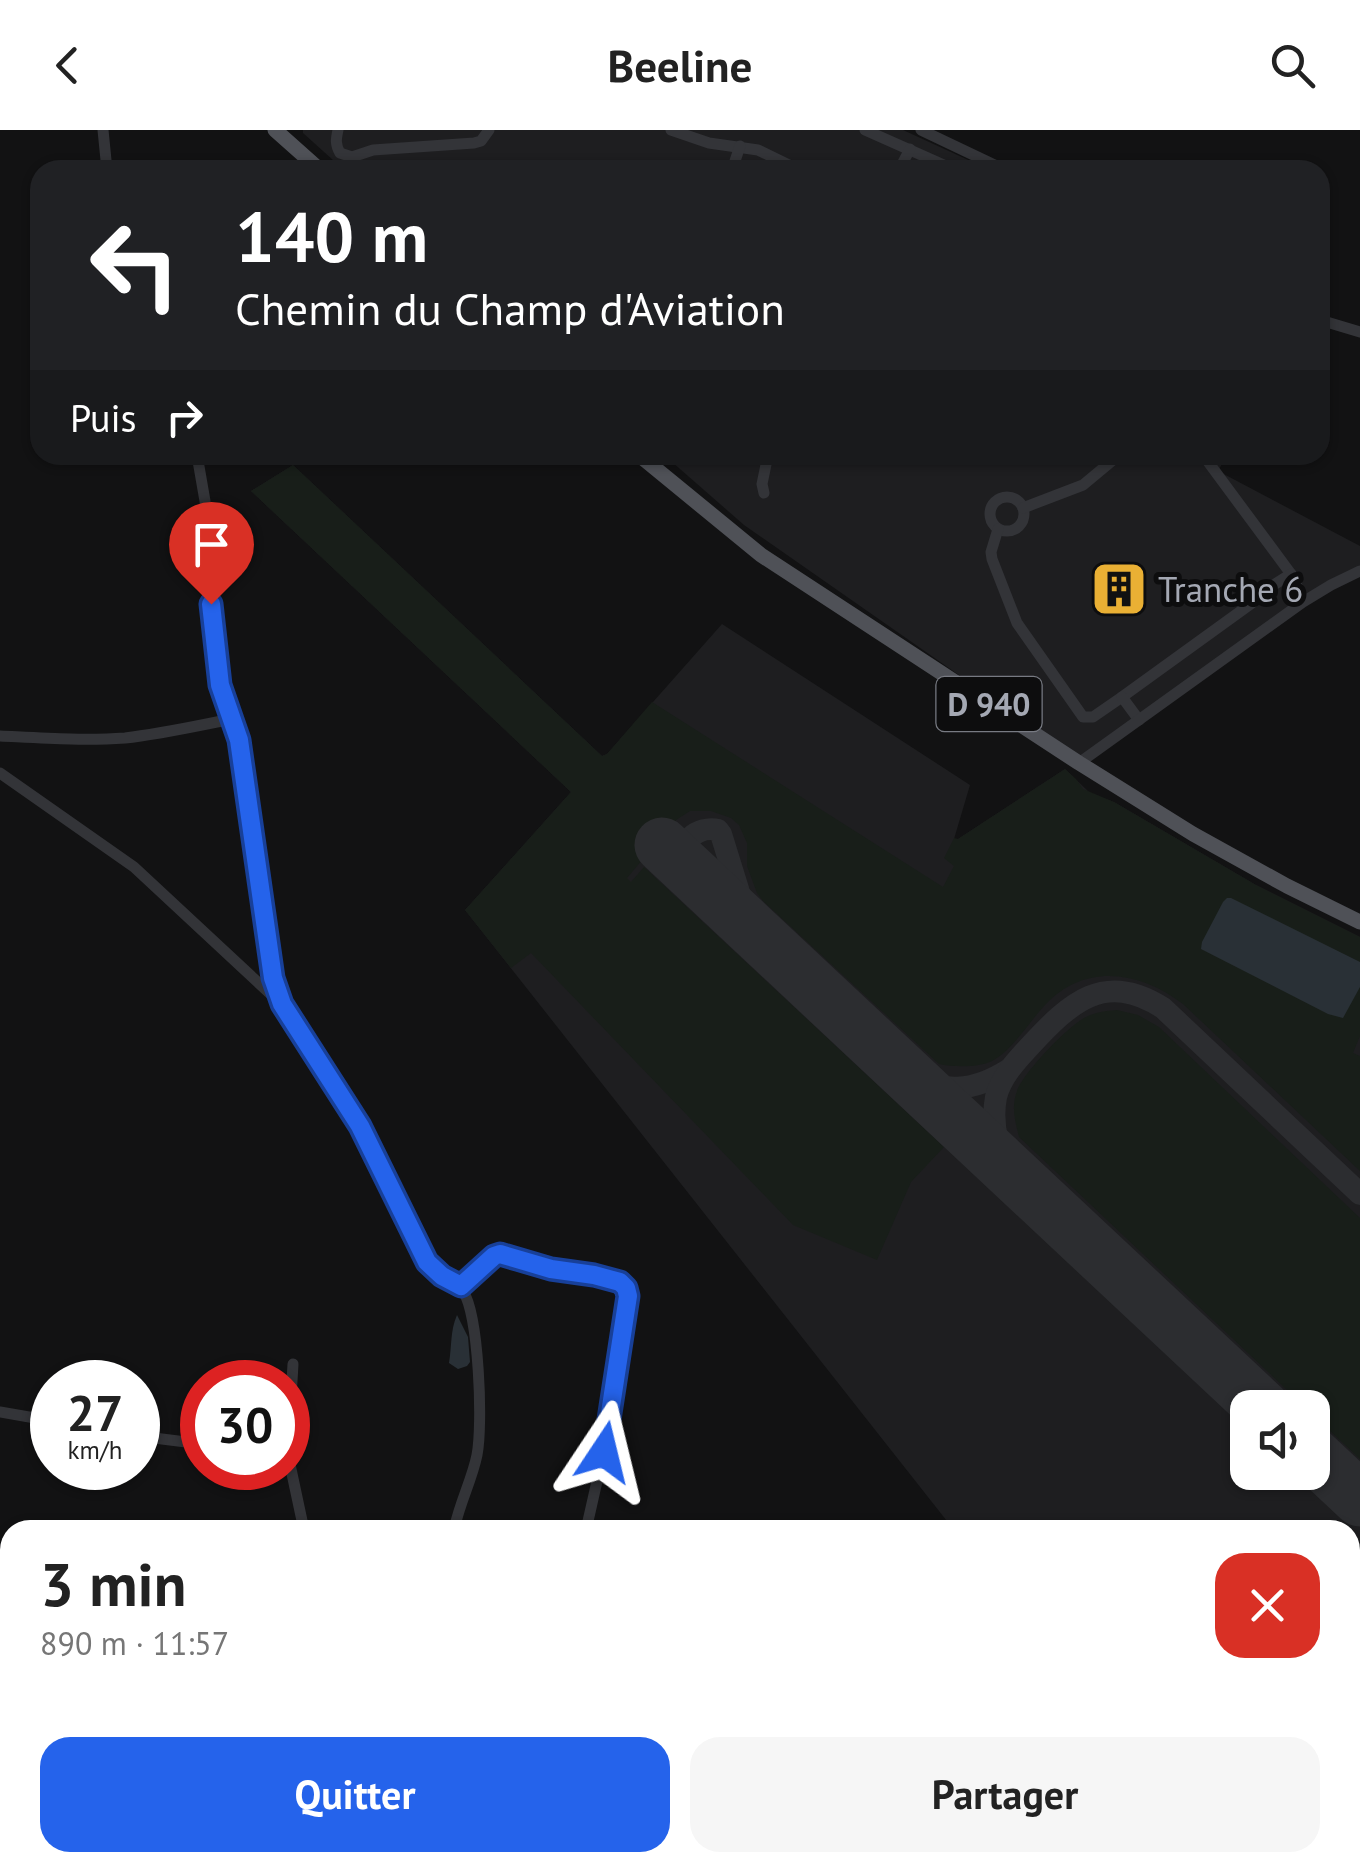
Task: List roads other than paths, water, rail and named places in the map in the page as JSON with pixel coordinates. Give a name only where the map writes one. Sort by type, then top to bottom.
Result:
[{"type":"main road","points":[[276,130],[309,160]]},
{"type":"main road","name":"D 940","points":[[651,465],[762,555],[1079,763],[1193,834],[1360,922]]},
{"type":"street","points":[[102,130],[106,160]]},
{"type":"street","points":[[338,130],[340,153],[352,157],[374,150],[474,144],[489,130]]},
{"type":"street","points":[[671,130],[709,142],[758,150],[778,160]]},
{"type":"street","points":[[709,142],[716,130]]},
{"type":"street","points":[[865,130],[934,160]]},
{"type":"street","points":[[922,130],[984,160]]},
{"type":"street","points":[[735,160],[740,146]]},
{"type":"street","points":[[904,160],[910,149]]},
{"type":"street","points":[[1330,323],[1360,332]]},
{"type":"street","points":[[199,465],[205,500],[213,639],[220,685],[239,740],[273,978],[282,1004],[360,1126],[427,1262],[461,1286],[466,1297],[477,1347],[479,1429],[477,1455],[455,1520]]},
{"type":"street","points":[[764,494],[766,465]]},
{"type":"street","points":[[1023,508],[1084,485],[1107,465]]},
{"type":"street","points":[[1209,465],[1298,588]]},
{"type":"street","points":[[998,529],[1012,531],[1018,527],[1024,517],[1016,500],[998,500],[992,506],[990,516],[998,529],[992,559],[1018,623],[1083,717],[1093,717],[1122,698],[1291,574]]},
{"type":"street","points":[[1079,763],[1302,602],[1360,572]]},
{"type":"street","points":[[1122,698],[1139,720]]},
{"type":"street","points":[[0,736],[120,738],[232,719]]},
{"type":"street","points":[[0,774],[134,867],[282,1004]]},
{"type":"street","points":[[461,1286],[500,1254],[551,1269],[620,1282],[626,1288],[607,1438],[588,1520]]},
{"type":"street","points":[[0,1412],[30,1418]]},
{"type":"street","points":[[296,1490],[302,1520]]},
{"type":"place","name":"Tranche 6","points":[[1119,589]]}]
